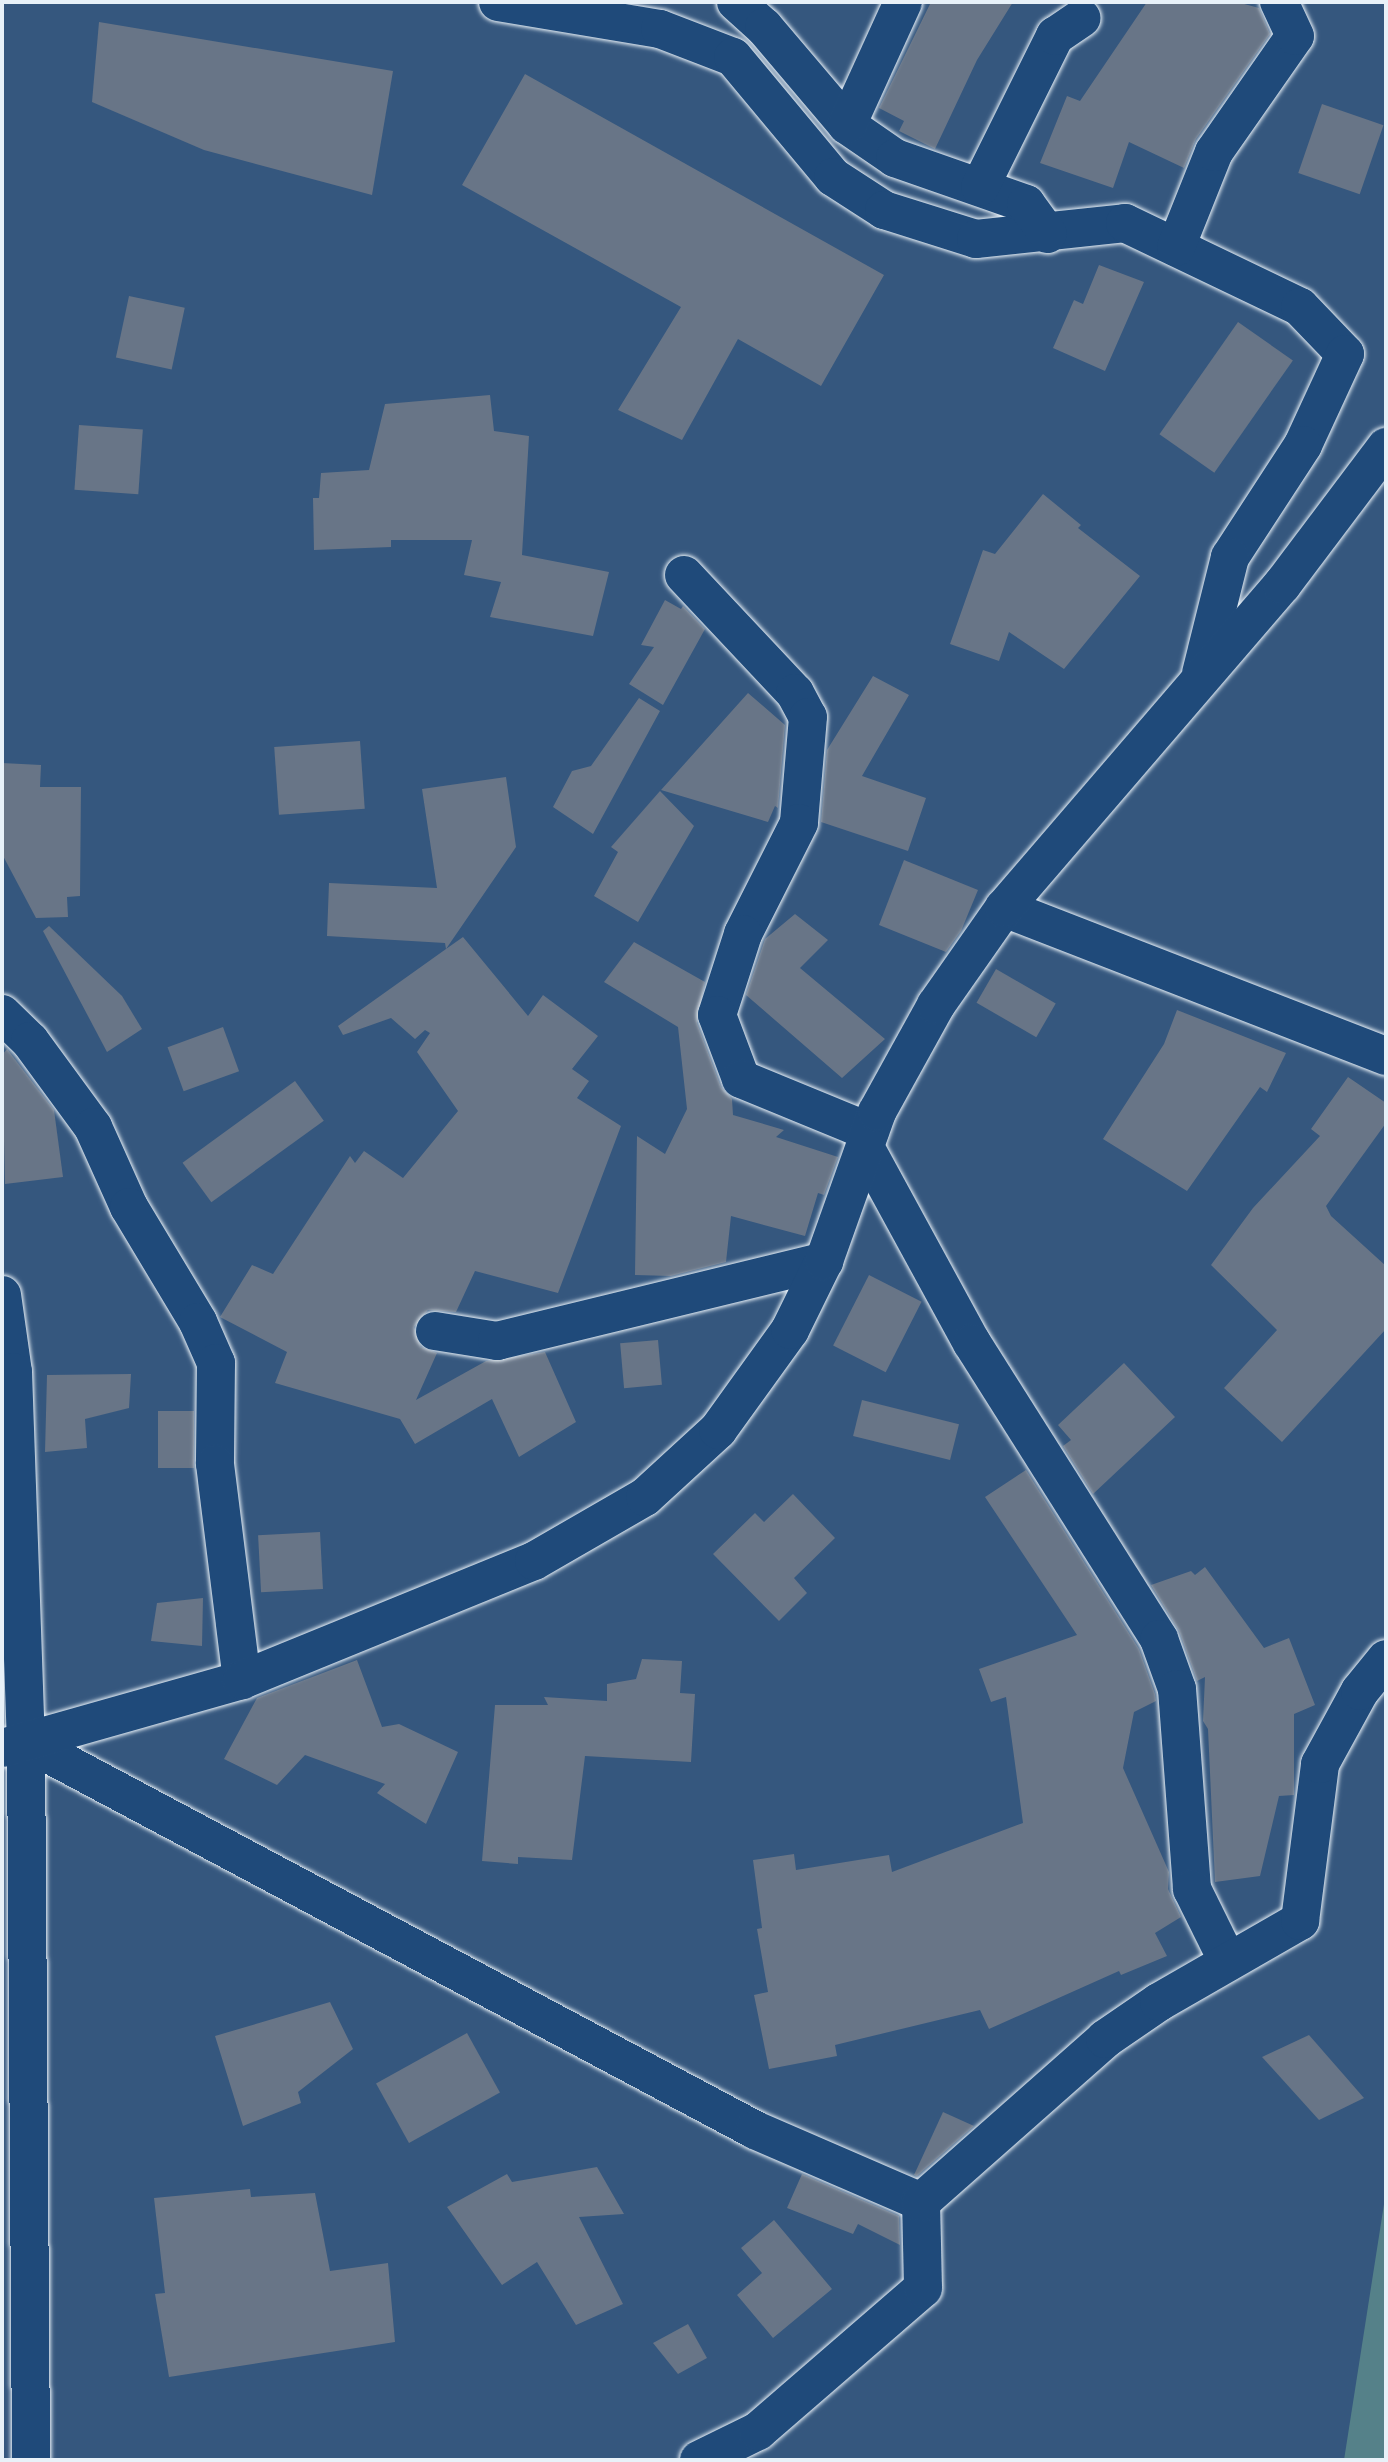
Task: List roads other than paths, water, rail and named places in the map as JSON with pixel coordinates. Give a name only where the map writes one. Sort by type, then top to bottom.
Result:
[{"type":"street","points":[[498,2],[660,29],[733,57],[833,177],[884,210],[976,239],[1048,234],[1125,223],[1300,307],[1345,354],[1303,445],[1230,557],[1200,678]]},
{"type":"street","points":[[736,2],[764,27],[846,125],[895,158],[1026,204],[1048,234]]},
{"type":"street","points":[[846,125],[903,2]]},
{"type":"street","points":[[1176,247],[1214,152],[1294,36],[1279,2]]},
{"type":"street","points":[[980,187],[1055,36],[1082,18]]},
{"type":"street","points":[[14,1745],[242,1680],[534,1561],[645,1497],[718,1430],[790,1330],[824,1261],[877,1112],[936,1006],[1004,908],[1282,585],[1386,447]]},
{"type":"street","points":[[684,575],[795,693],[808,717],[799,823],[743,934],[717,1015],[741,1079],[868,1139],[972,1343],[1159,1639],[1177,1689],[1192,1889],[1227,1962]]},
{"type":"street","points":[[1004,908],[1386,1056]]},
{"type":"street","points":[[2,1014],[30,1041],[93,1127],[129,1207],[198,1322],[216,1363],[215,1464],[242,1680]]},
{"type":"street","points":[[435,1331],[497,1341],[824,1261]]},
{"type":"street","points":[[2,1295],[13,1372],[14,1745],[31,2460]]},
{"type":"street","points":[[699,2460],[758,2431],[923,2288],[921,2202],[1105,2039],[1227,1962],[1300,1921],[1321,1764],[1360,1692],[1386,1659]]},
{"type":"street","points":[[14,1745],[755,2130],[921,2202]]}]
